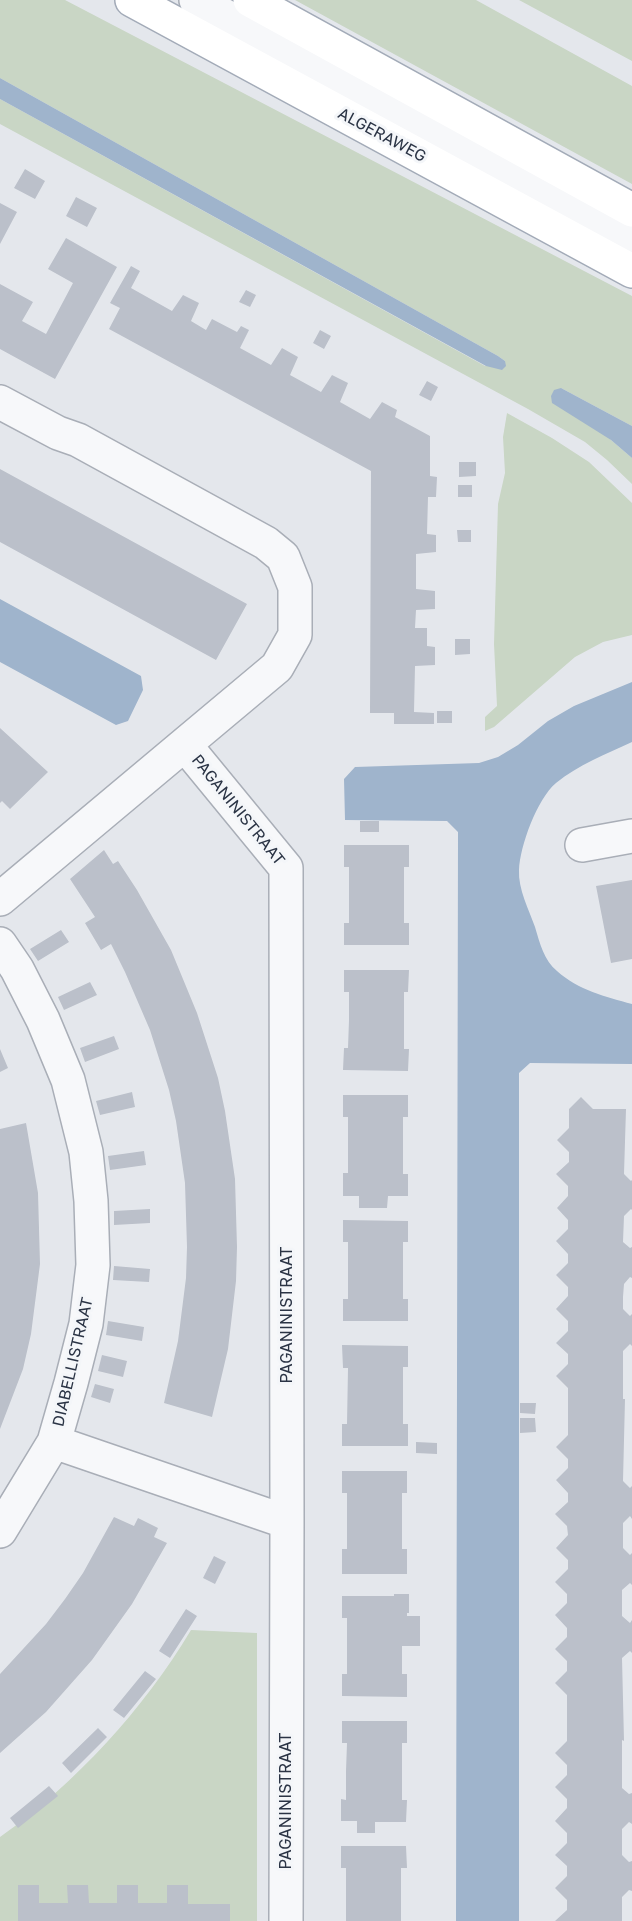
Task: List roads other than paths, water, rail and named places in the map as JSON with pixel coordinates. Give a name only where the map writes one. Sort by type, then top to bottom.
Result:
[{"type":"main road","name":"ALGERAWEG","points":[[132,0],[632,271]]},
{"type":"main road","points":[[250,0],[632,210]]},
{"type":"street","name":"ALGERAWEG","points":[[196,0],[632,238]]},
{"type":"street","name":"PAGANINISTRAAT","points":[[0,402],[58,433],[78,440],[266,543],[283,557],[295,586],[295,635],[277,667],[0,899]]},
{"type":"street","name":"PAGANINISTRAAT","points":[[185,745],[286,868],[286,1921]]},
{"type":"street","points":[[582,845],[632,836]]},
{"type":"street","name":"DIABELLISTRAAT","points":[[0,944],[43,1020],[68,1080],[86,1152],[91,1201],[93,1265],[86,1324],[72,1383],[54,1442],[0,1531]]},
{"type":"street","points":[[54,1442],[287,1522]]},
{"type":"water","points":[[0,78],[498,356],[505,361],[506,366],[502,370],[486,366],[0,99]]},
{"type":"water","points":[[561,388],[632,426],[632,458],[611,440],[552,403],[551,396],[554,390]]},
{"type":"water","points":[[0,599],[141,676],[143,690],[128,721],[116,725],[0,662]]},
{"type":"water","points":[[632,682],[632,742],[592,760],[549,790],[536,811],[520,860],[519,877],[522,892],[549,962],[565,978],[583,988],[632,1004],[632,1064],[530,1063],[519,1073],[519,1921],[456,1921],[458,832],[447,821],[345,820],[344,779],[355,767],[479,763],[498,757],[518,745],[548,721],[574,706]]}]
